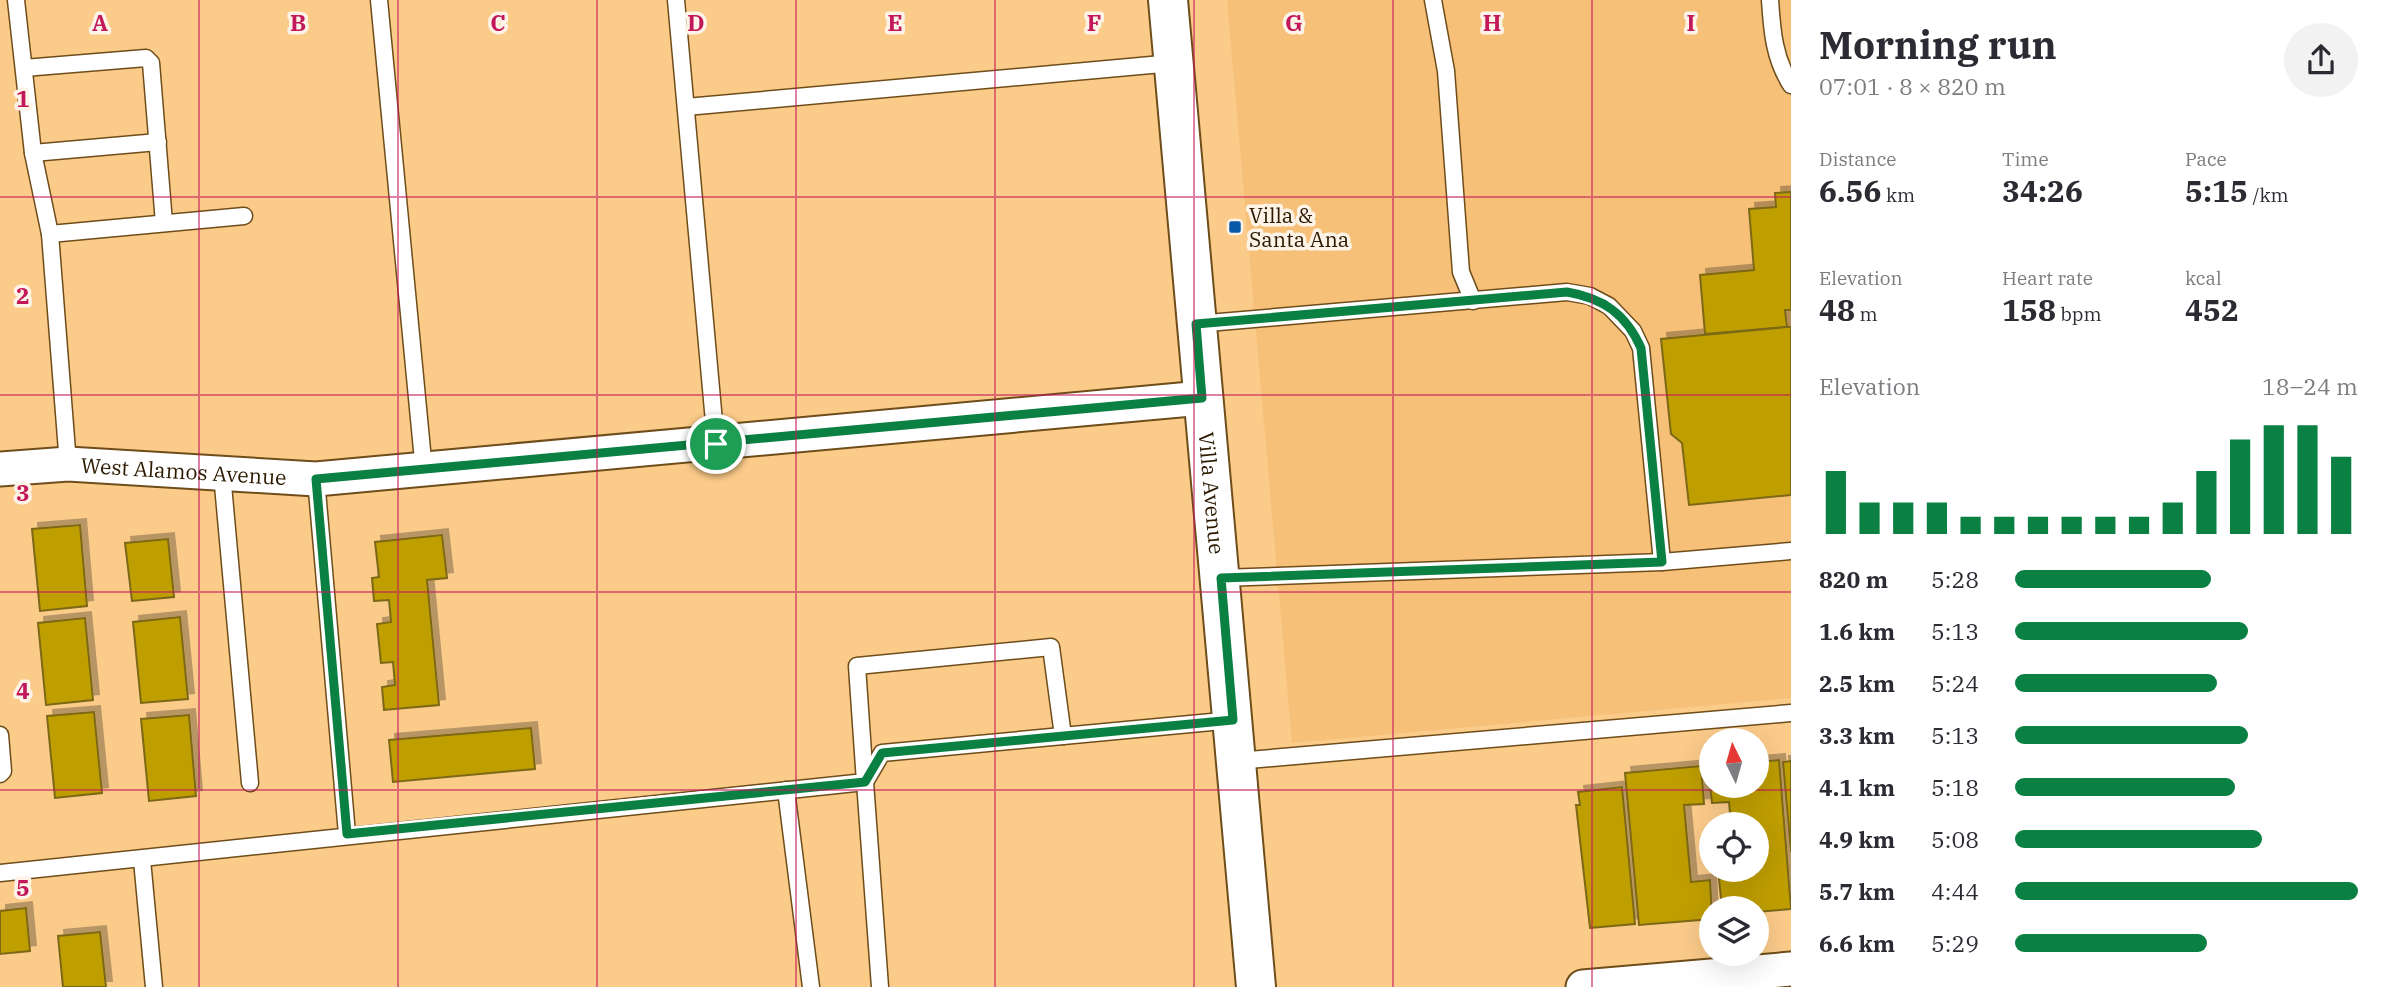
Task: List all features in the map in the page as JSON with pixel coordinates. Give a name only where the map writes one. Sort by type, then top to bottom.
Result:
[{"type":"street","name":"Villa Avenue","points":[[1168,0],[1256,987]]},
{"type":"street","name":"West Alamos Avenue","points":[[0,469],[68,464],[316,479],[1202,398]]},
{"type":"street","points":[[1583,987],[1791,969]]},
{"type":"lane","points":[[16,0],[33,153],[50,234],[68,464]]},
{"type":"lane","points":[[379,0],[424,471]]},
{"type":"lane","points":[[676,0],[716,444]]},
{"type":"lane","points":[[1433,0],[1436,29],[1446,71],[1461,272],[1473,301]]},
{"type":"lane","points":[[1770,0],[1776,51],[1781,68],[1791,85]]},
{"type":"lane","points":[[24,68],[146,58],[151,63],[164,223]]},
{"type":"lane","points":[[685,107],[1174,63]]},
{"type":"lane","points":[[33,153],[158,142]]},
{"type":"lane","points":[[50,234],[244,216]]},
{"type":"lane","points":[[1196,324],[1567,292],[1590,296],[1616,311],[1633,331],[1641,348],[1662,562]]},
{"type":"lane","points":[[222,474],[250,783]]},
{"type":"lane","points":[[316,479],[347,834]]},
{"type":"lane","points":[[1221,578],[1662,562],[1791,551]]},
{"type":"lane","points":[[880,987],[857,666],[1051,647],[1062,736]]},
{"type":"lane","points":[[1237,761],[1791,713]]},
{"type":"lane","points":[[865,782],[882,753],[1233,720]]},
{"type":"lane","points":[[0,735],[3,771],[0,774]]},
{"type":"lane","points":[[0,873],[142,860],[347,834],[865,782]]},
{"type":"lane","points":[[786,790],[811,987]]},
{"type":"lane","points":[[142,860],[154,987]]},
{"type":"shaded area","points":[[1227,0],[1791,0],[1791,698],[1292,743]]},
{"type":"building","points":[[1791,192],[1791,310],[1785,310],[1787,327],[1705,334],[1700,275],[1754,270],[1749,209],[1776,207],[1775,193]]},
{"type":"building","points":[[1791,327],[1791,495],[1689,505],[1682,443],[1671,434],[1661,339]]},
{"type":"building","points":[[80,525],[87,606],[40,611],[32,529]]},
{"type":"building","points":[[442,535],[447,578],[427,580],[439,705],[384,710],[382,687],[395,685],[393,662],[381,663],[377,624],[391,622],[389,600],[374,601],[372,578],[379,577],[375,542]]},
{"type":"building","points":[[168,539],[174,597],[132,601],[125,543]]},
{"type":"building","points":[[180,617],[188,699],[141,703],[133,622]]},
{"type":"building","points":[[85,618],[93,700],[46,705],[38,623]]},
{"type":"building","points":[[94,712],[102,793],[55,798],[47,716]]},
{"type":"building","points":[[189,715],[196,796],[149,801],[141,719]]},
{"type":"building","points":[[531,728],[535,769],[393,782],[389,740]]},
{"type":"building","points":[[1779,760],[1791,909],[1769,911],[1769,896],[1721,896],[1719,882],[1769,882],[1769,812],[1730,812],[1729,802],[1712,803],[1711,798],[1769,798],[1769,761]]},
{"type":"building","points":[[1791,761],[1791,852],[1783,762]]},
{"type":"building","points":[[1699,766],[1699,798],[1704,798],[1704,804],[1684,805],[1691,882],[1710,882],[1711,896],[1699,896],[1699,920],[1639,925],[1625,773]]},
{"type":"building","points":[[1622,787],[1635,924],[1590,928],[1576,805],[1580,805],[1578,792]]},
{"type":"building","points":[[26,908],[30,951],[0,954],[0,911]]},
{"type":"building","points":[[100,932],[106,987],[63,987],[58,936]]},
{"type":"place","name":"Villa & Santa Ana","points":[[1235,227]]},
{"type":"route","points":[[1567,292],[1590,296],[1609,306],[1622,316],[1641,348],[1662,562],[1221,578],[1233,720],[882,753],[865,782],[347,834],[316,479],[716,444],[1202,398],[1196,324],[1567,292]]}]
